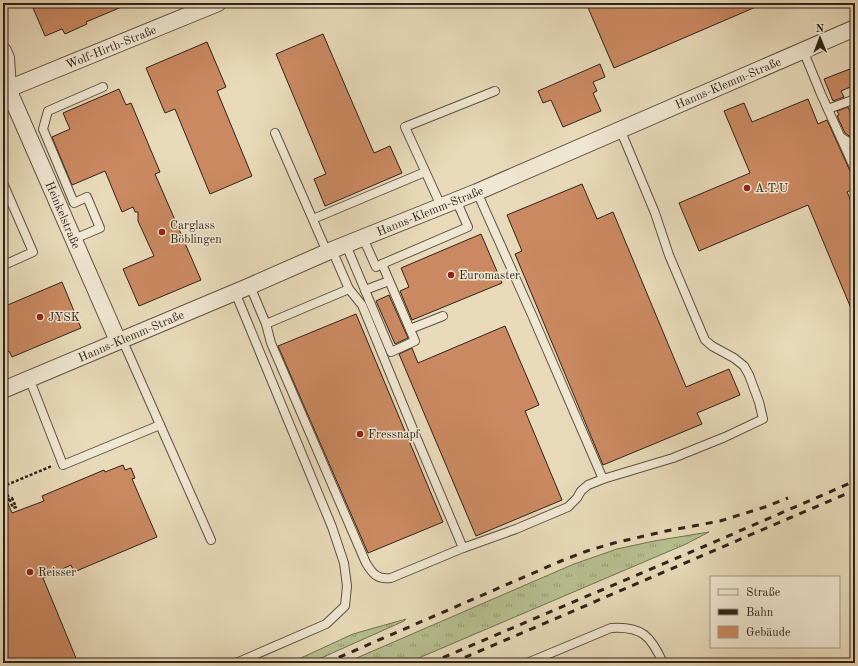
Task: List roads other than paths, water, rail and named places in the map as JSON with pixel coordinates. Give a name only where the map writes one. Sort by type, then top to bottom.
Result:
[{"type":"street","name":"Wolf-Hirth-Straße","points":[[5,88],[218,3]]},
{"type":"street","name":"Hanns-Klemm-Straße","points":[[3,390],[335,249],[477,192],[855,28]]},
{"type":"street","name":"Heinkelstraße","points":[[3,51],[6,58],[5,88],[120,340]]},
{"type":"lane","points":[[803,50],[828,109],[852,159],[855,169]]},
{"type":"lane","points":[[74,239],[100,228],[87,197],[74,203],[43,129],[48,111],[103,87]]},
{"type":"lane","points":[[441,206],[405,127],[495,91]]},
{"type":"lane","points":[[828,109],[855,100]]},
{"type":"lane","points":[[250,286],[266,324],[271,343],[309,434],[363,557],[372,572],[378,577],[385,579],[390,578],[463,548],[516,529],[568,507],[588,485],[673,458],[725,437],[763,419],[749,375],[744,366],[705,340],[698,326],[669,255],[655,213],[620,130]]},
{"type":"lane","points":[[275,133],[313,219],[365,290],[391,352],[415,341],[382,264]]},
{"type":"lane","points":[[841,137],[850,143],[855,144]]},
{"type":"lane","points":[[313,219],[425,172]]},
{"type":"lane","points":[[3,183],[33,252],[4,265],[3,262]]},
{"type":"lane","points":[[477,192],[532,314],[603,479]]},
{"type":"lane","points":[[363,238],[376,267],[468,228],[456,200]]},
{"type":"lane","points":[[335,249],[349,289],[362,305],[463,548]]},
{"type":"lane","points":[[365,290],[389,281]]},
{"type":"lane","points":[[266,324],[349,289]]},
{"type":"lane","points":[[235,292],[332,526],[344,563],[347,586],[345,606],[326,624],[236,663]]},
{"type":"lane","points":[[410,329],[443,316]]},
{"type":"lane","points":[[120,340],[137,371],[211,540]]},
{"type":"lane","points":[[29,378],[63,464],[160,425]]},
{"type":"lane","points":[[527,663],[611,628],[621,628],[642,633],[652,641],[664,663]]},
{"type":"railway","points":[[430,663],[855,481]]},
{"type":"railway","points":[[452,663],[855,490]]},
{"type":"railway","points":[[326,663],[587,551],[666,531],[720,521],[788,498]]},
{"type":"place","name":"A.T.U","points":[[747,188]]},
{"type":"place","name":"Carglass Böblingen","points":[[162,232]]},
{"type":"place","name":"Euromaster","points":[[451,275]]},
{"type":"place","name":"JYSK","points":[[40,317]]},
{"type":"place","name":"Fressnapf","points":[[360,434]]},
{"type":"place","name":"Reisser","points":[[30,572]]}]
